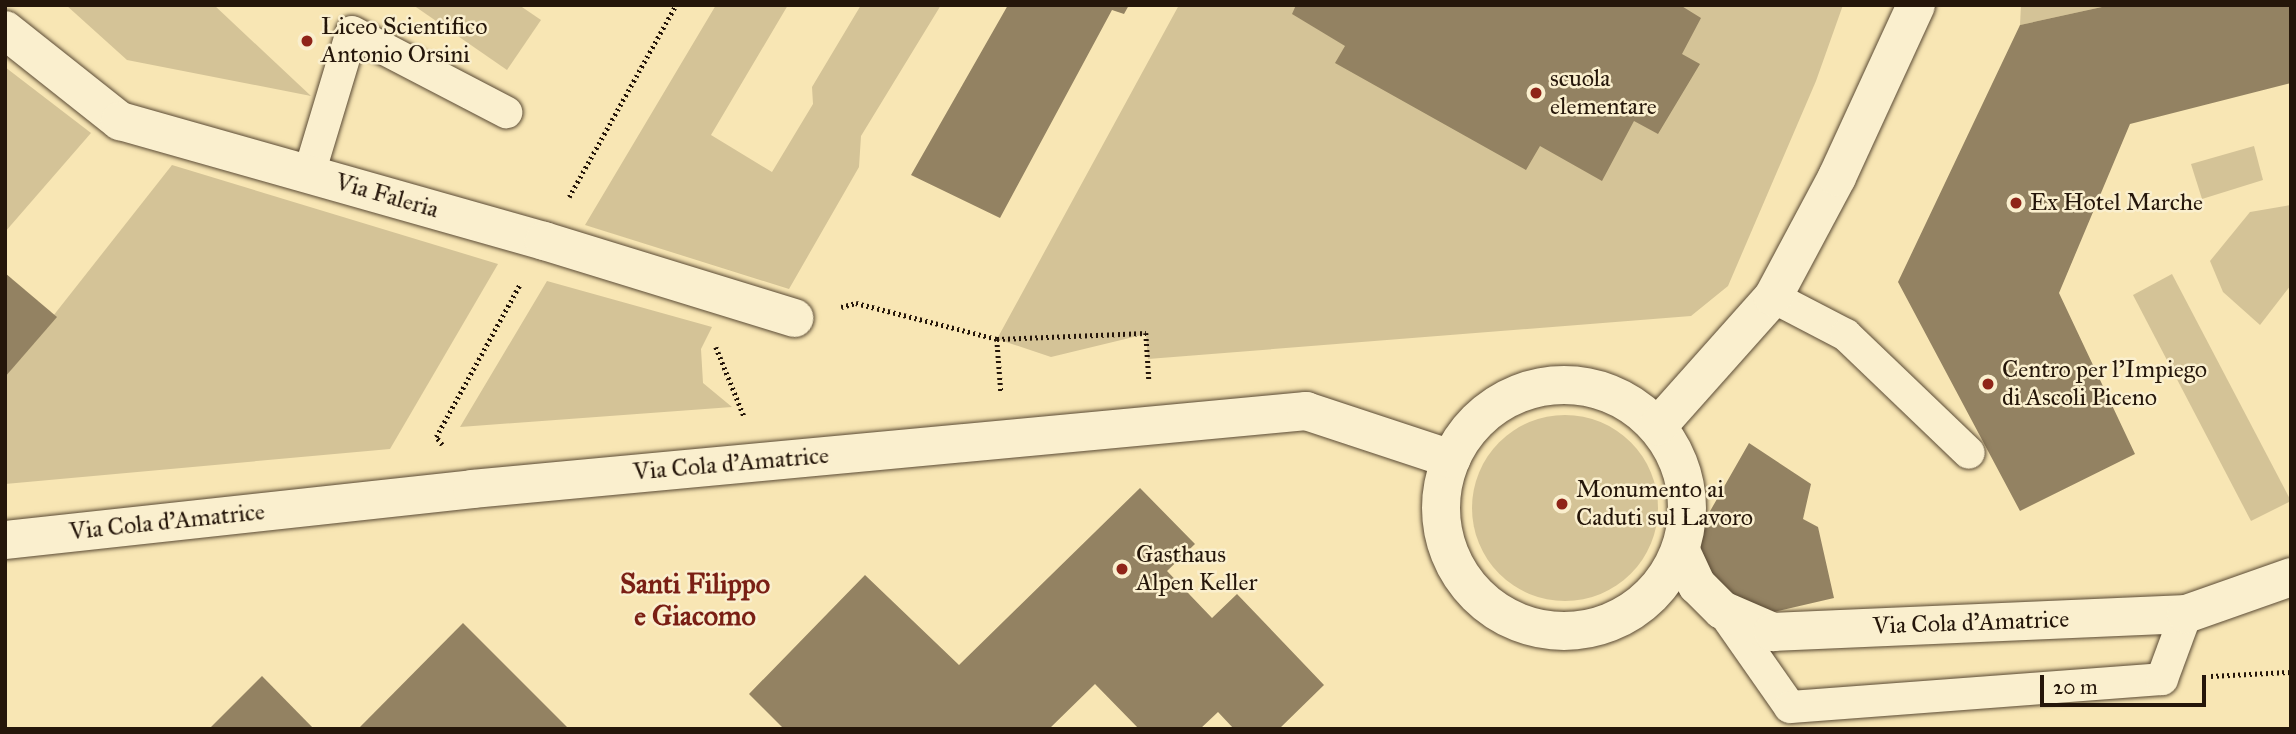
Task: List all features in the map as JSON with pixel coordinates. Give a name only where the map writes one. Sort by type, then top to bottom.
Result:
[{"type":"street","points":[[1658,426],[1773,297],[1837,177],[1916,5]]},
{"type":"street","name":"Via Faleria","points":[[5,30],[120,121],[740,299],[794,318]]},
{"type":"street","points":[[1563,383],[1610,393],[1631,402],[1658,426],[1681,464],[1688,508],[1681,551],[1663,582],[1638,608],[1606,624],[1571,632],[1535,628],[1502,615],[1474,593],[1453,564],[1442,530],[1441,494],[1451,459],[1469,428],[1495,404],[1528,389],[1563,383]]},
{"type":"street","name":"Via Cola d'Amatrice","points":[[5,540],[762,460],[1306,411],[1451,459]]},
{"type":"street","name":"Via Cola d'Amatrice","points":[[1681,551],[1697,585],[1722,610],[1773,632],[2186,614],[2291,577]]},
{"type":"lane","points":[[309,174],[352,32],[506,112]]},
{"type":"lane","points":[[1773,297],[1846,335],[1969,453]]},
{"type":"lane","points":[[1722,610],[1790,707],[2162,678],[2186,614]]},
{"type":"path","points":[[740,299],[716,347],[762,460]]},
{"type":"path","points":[[794,318],[856,303],[997,339],[1146,333]]},
{"type":"path","points":[[2162,678],[2291,672]]},
{"type":"shaded area","points":[[66,5],[214,5],[311,96],[127,60]]},
{"type":"shaded area","points":[[413,5],[519,5],[541,20],[507,70]]},
{"type":"shaded area","points":[[716,5],[788,5],[711,135],[772,172],[813,104],[812,87],[861,5],[941,5],[861,136],[859,167],[789,289],[585,225]]},
{"type":"shaded area","points":[[1179,5],[1843,5],[1816,81],[1728,286],[1691,316],[1148,359],[1146,334],[1051,357],[997,339]]},
{"type":"shaded area","points":[[2021,5],[2111,5],[2020,25]]},
{"type":"shaded area","points":[[5,67],[91,133],[5,232]]},
{"type":"shaded area","points":[[2254,146],[2263,180],[2202,199],[2191,164]]},
{"type":"shaded area","points":[[172,165],[498,264],[390,449],[5,484],[5,377]]},
{"type":"shaded area","points":[[2291,205],[2291,285],[2260,325],[2223,292],[2210,261],[2250,212]]},
{"type":"shaded area","points":[[2172,274],[2291,501],[2251,521],[2133,295]]},
{"type":"shaded area","points":[[547,281],[712,327],[701,349],[703,383],[732,407],[460,427]]},
{"type":"shaded area","points":[[1565,415],[1600,422],[1630,443],[1651,473],[1658,508],[1651,543],[1630,573],[1600,594],[1565,601],[1530,594],[1500,573],[1479,543],[1472,508],[1479,473],[1500,443],[1530,422]]},
{"type":"building","points":[[1008,5],[1129,5],[1124,14],[1112,10],[1000,218],[911,175]]},
{"type":"building","name":"scuola elementare","points":[[1296,5],[1680,5],[1701,18],[1682,54],[1700,64],[1658,134],[1634,121],[1602,181],[1540,146],[1526,170],[1335,63],[1345,46],[1292,14]]},
{"type":"building","name":"Ex Hotel Marche","points":[[2111,5],[2291,5],[2291,83],[2130,124],[2059,293],[2135,454],[2020,511],[1898,282],[2020,25]]},
{"type":"building","points":[[5,273],[57,317],[5,377]]},
{"type":"building","points":[[1749,443],[1811,484],[1803,519],[1818,527],[1834,598],[1752,617],[1689,548]]},
{"type":"building","points":[[1140,488],[1195,544],[1167,571],[1212,618],[1237,594],[1324,685],[1279,729],[1234,729],[1218,712],[1200,729],[1139,729],[1095,684],[1049,729],[784,729],[749,694],[865,575],[959,665]]},
{"type":"building","points":[[463,623],[569,729],[358,729]]},
{"type":"building","points":[[262,676],[314,729],[209,729]]},
{"type":"place","name":"Liceo Scientifico Antonio Orsini","points":[[307,41]]},
{"type":"place","name":"scuola elementare","points":[[1536,93]]},
{"type":"place","name":"Ex Hotel Marche","points":[[2016,203]]},
{"type":"place","name":"Centro per l'Impiego di Ascoli Piceno","points":[[1988,384]]},
{"type":"place","name":"Monumento ai Caduti sul Lavoro","points":[[1562,504]]},
{"type":"place","name":"Gasthaus Alpen Keller","points":[[1122,569]]},
{"type":"district","name":"Santi Filippo e Giacomo","points":[[695,600]]}]
